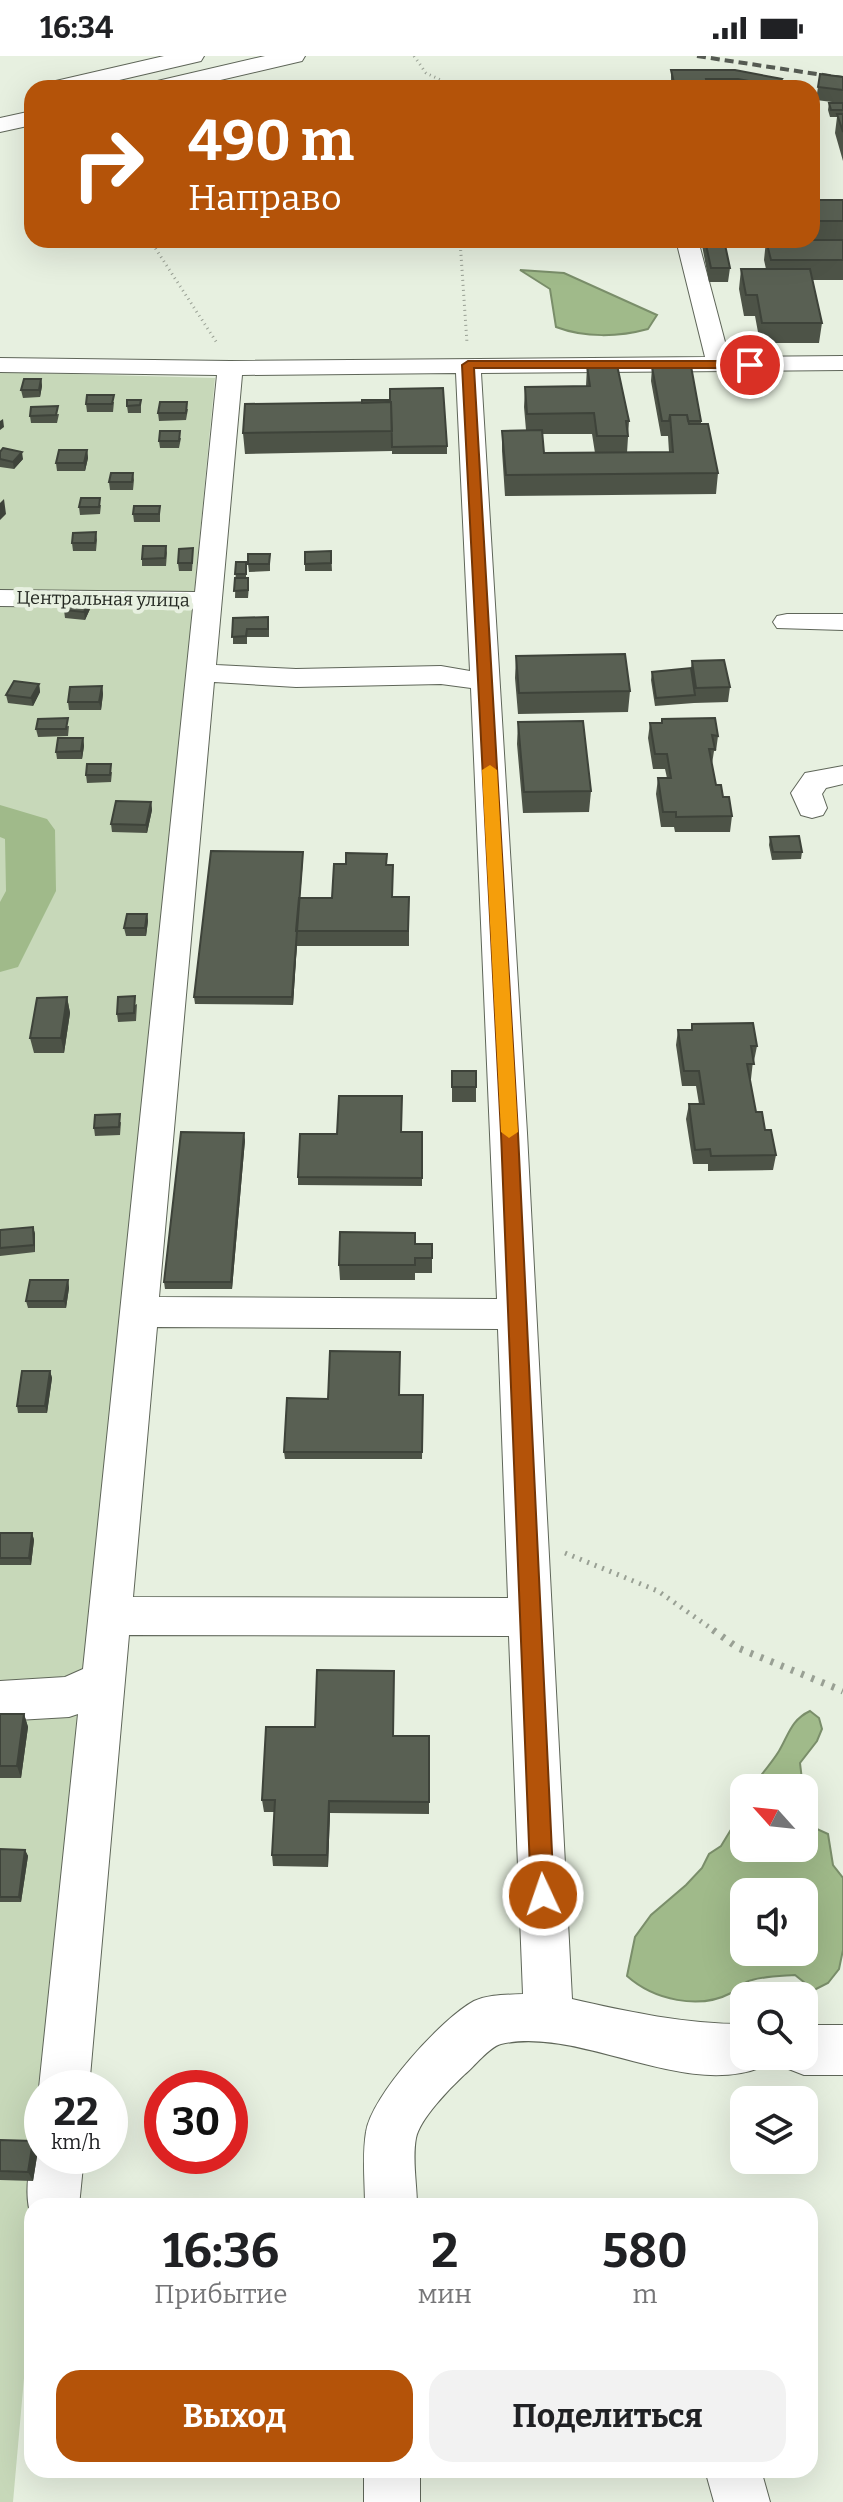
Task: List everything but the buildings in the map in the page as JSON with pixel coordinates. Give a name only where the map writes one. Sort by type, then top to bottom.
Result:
[{"type":"highway","points":[[90,80],[193,56]]},
{"type":"highway","points":[[192,80],[294,56]]},
{"type":"highway","points":[[0,125],[24,120]]},
{"type":"street","points":[[689,248],[719,365]]},
{"type":"street","points":[[0,365],[230,368],[843,363]]},
{"type":"street","points":[[468,365],[517,1314],[548,2018]]},
{"type":"street","points":[[66,2070],[230,368]]},
{"type":"street","name":"Центральная улица","points":[[0,598],[207,600]]},
{"type":"street","points":[[787,622],[843,622]]},
{"type":"street","points":[[200,673],[296,678],[441,675],[486,682]]},
{"type":"street","points":[[812,808],[806,793],[816,780],[843,775]]},
{"type":"street","points":[[138,1312],[517,1314]]},
{"type":"street","points":[[108,1616],[530,1617]]},
{"type":"street","points":[[0,1701],[69,1697],[102,1681]]},
{"type":"street","points":[[391,2198],[391,2130],[427,2075],[489,2020],[548,2018],[630,2037],[708,2049],[730,2049]]},
{"type":"street","points":[[818,2050],[843,2050]]},
{"type":"street","points":[[54,2198],[56,2174]]},
{"type":"street","points":[[392,2478],[392,2502]]},
{"type":"street","points":[[735,2478],[742,2502]]},
{"type":"path","points":[[414,56],[426,73],[441,80]]},
{"type":"path","points":[[155,248],[230,368]]},
{"type":"path","points":[[461,248],[468,365]]},
{"type":"path","points":[[527,1538],[658,1591],[738,1648],[843,1691]]},
{"type":"shaded area","points":[[520,270],[564,273],[657,315],[648,329],[625,334],[590,335],[567,331],[556,327],[550,289]]},
{"type":"shaded area","points":[[0,372],[215,378],[52,2070],[24,2070],[24,2174],[38,2174],[34,2198],[24,2198],[24,2378],[13,2502],[0,2502]]},
{"type":"shaded area","points":[[810,1711],[819,1718],[822,1729],[800,1763],[801,1774],[762,1774],[794,1723]]},
{"type":"shaded area","points":[[818,1829],[828,1834],[833,1865],[843,1878],[843,1950],[839,1969],[828,1983],[818,1988],[818,1982],[804,1982],[795,1975],[768,1977],[730,1982],[730,1993],[705,2001],[691,2001],[650,1991],[627,1976],[635,1937],[651,1915],[702,1868],[709,1854],[721,1846],[730,1831],[730,1862],[818,1862]]},
{"type":"waterway","points":[[0,821],[30,830],[31,891],[0,954]]},
{"type":"railway","points":[[697,56],[843,78]]},
{"type":"slow traffic","points":[[490,770],[509,1132]]},
{"type":"route","points":[[543,1895],[509,1133],[468,365],[750,365]]}]
